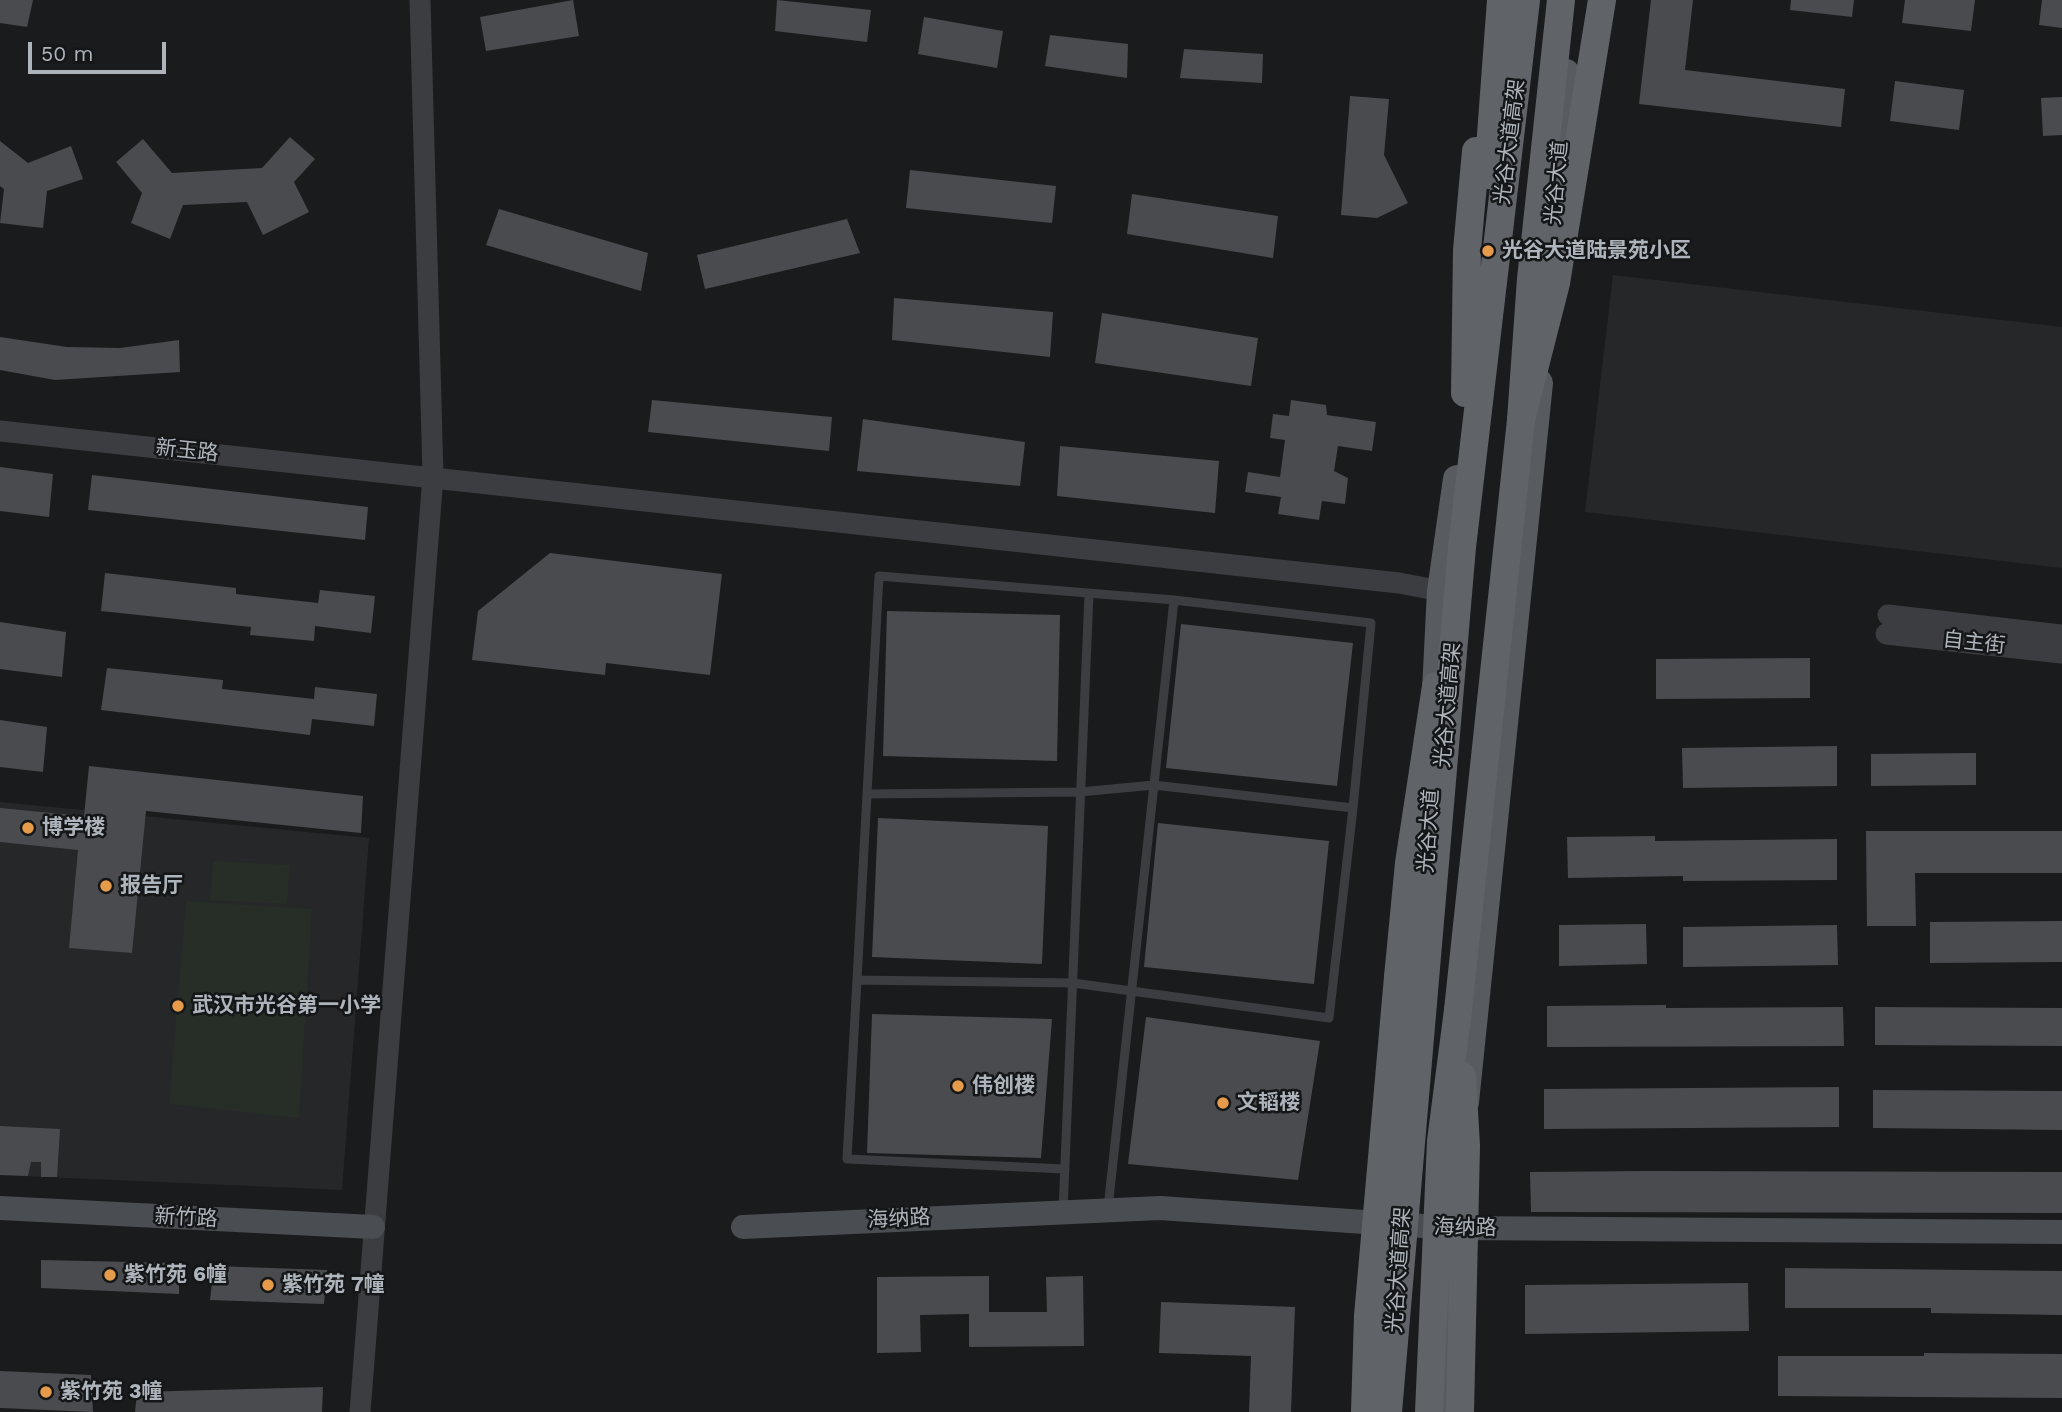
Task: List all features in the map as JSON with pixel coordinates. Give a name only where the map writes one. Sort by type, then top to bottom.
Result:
[{"type":"highway","points":[[1462,547],[1467,250],[1487,34],[1487,0]]},
{"type":"highway","points":[[1462,547],[1501,0]]},
{"type":"highway","name":"光谷大道高架","points":[[1386,1412],[1462,547],[1526,0]]},
{"type":"highway","name":"光谷大道高架","points":[[1429,1412],[1441,1141],[1458,1010],[1521,420],[1531,279],[1564,0]]},
{"type":"highway","points":[[1521,420],[1556,283],[1602,0]]},
{"type":"highway","points":[[1365,1412],[1371,1276],[1409,863],[1436,686]]},
{"type":"highway","points":[[1458,1010],[1466,1146],[1460,1412]]},
{"type":"main road","name":"光谷大道","points":[[1386,1412],[1393,1225],[1430,832],[1441,591],[1485,276],[1512,0]]},
{"type":"main road","name":"光谷大道","points":[[1444,1412],[1452,1228],[1536,411],[1573,0]]},
{"type":"main road","name":"新竹路","points":[[0,1208],[373,1227]]},
{"type":"main road","name":"海纳路","points":[[743,1227],[1160,1208],[1452,1228],[2062,1233]]},
{"type":"street","points":[[360,1412],[433,476],[420,0]]},
{"type":"street","name":"新玉路","points":[[0,432],[433,476],[1399,583],[1441,591]]},
{"type":"street","name":"自主街","points":[[2062,635],[1887,624],[2062,653]]},
{"type":"lane","points":[[857,980],[1073,983],[1329,1018],[1371,623],[1174,600],[878,576],[847,1159],[1065,1169]]},
{"type":"lane","points":[[1063,1212],[1089,594]]},
{"type":"lane","points":[[1108,1210],[1174,600]]},
{"type":"lane","points":[[867,794],[1080,792],[1154,785],[1353,808]]},
{"type":"shaded area","points":[[1613,275],[2062,327],[2062,568],[1585,512]]},
{"type":"shaded area","name":"武汉市光谷第一小学","points":[[0,802],[369,838],[342,1190],[0,1175]]},
{"type":"shaded area","points":[[213,861],[290,865],[287,904],[210,900]]},
{"type":"shaded area","points":[[186,901],[312,909],[299,1118],[169,1104]]},
{"type":"building","points":[[0,0],[33,0],[27,27],[0,23]]},
{"type":"building","points":[[573,0],[579,36],[486,51],[480,17]]},
{"type":"building","points":[[777,0],[871,10],[867,42],[775,31]]},
{"type":"building","points":[[1651,0],[1693,0],[1685,70],[1845,89],[1841,127],[1639,104]]},
{"type":"building","points":[[1791,0],[1854,0],[1852,17],[1790,10]]},
{"type":"building","points":[[1905,0],[1975,0],[1971,31],[1902,23]]},
{"type":"building","points":[[2042,0],[2062,0],[2062,28],[2039,25]]},
{"type":"building","points":[[924,17],[1003,31],[997,68],[918,54]]},
{"type":"building","points":[[1050,35],[1128,44],[1127,78],[1045,66]]},
{"type":"building","points":[[1184,49],[1263,54],[1262,83],[1180,78]]},
{"type":"building","points":[[1895,81],[1964,90],[1959,130],[1890,121]]},
{"type":"building","points":[[1350,96],[1389,99],[1384,155],[1408,203],[1377,218],[1341,215]]},
{"type":"building","points":[[2062,97],[2062,135],[2043,136],[2041,98]]},
{"type":"building","points":[[290,137],[315,159],[294,182],[309,212],[263,235],[247,202],[183,205],[170,239],[131,223],[142,193],[116,162],[143,139],[172,173],[262,168]]},
{"type":"building","points":[[0,141],[28,163],[71,146],[83,179],[47,191],[43,228],[0,223],[4,189],[0,186]]},
{"type":"building","points":[[910,170],[1056,186],[1052,223],[906,208]]},
{"type":"building","points":[[1132,194],[1278,216],[1273,258],[1127,234]]},
{"type":"building","points":[[499,209],[648,253],[641,291],[486,245]]},
{"type":"building","points":[[847,219],[860,253],[705,289],[697,255]]},
{"type":"building","points":[[894,298],[1053,312],[1050,357],[892,340]]},
{"type":"building","points":[[1102,313],[1258,338],[1251,386],[1095,363]]},
{"type":"building","points":[[0,337],[67,347],[120,348],[179,340],[180,372],[55,380],[0,370]]},
{"type":"building","points":[[652,400],[832,417],[829,451],[648,432]]},
{"type":"building","points":[[1291,400],[1326,405],[1327,415],[1376,422],[1372,451],[1338,446],[1334,471],[1348,478],[1345,504],[1322,501],[1319,520],[1278,514],[1281,497],[1245,492],[1248,472],[1280,477],[1285,440],[1270,438],[1273,414],[1289,416]]},
{"type":"building","points":[[863,419],[1025,442],[1020,486],[857,471]]},
{"type":"building","points":[[1060,446],[1219,461],[1215,513],[1057,496]]},
{"type":"building","points":[[0,467],[53,474],[49,517],[0,511]]},
{"type":"building","points":[[92,475],[368,507],[365,540],[88,510]]},
{"type":"building","points":[[550,553],[722,574],[710,675],[606,663],[605,675],[472,660],[478,611]]},
{"type":"building","points":[[105,573],[236,588],[236,594],[318,603],[320,590],[375,596],[371,633],[315,626],[314,641],[250,635],[251,627],[101,611]]},
{"type":"building","points":[[887,611],[1060,615],[1057,761],[883,756]]},
{"type":"building","points":[[0,622],[66,632],[62,677],[0,669]]},
{"type":"building","points":[[1181,624],[1353,643],[1337,786],[1166,768]]},
{"type":"building","points":[[1810,658],[1810,698],[1656,699],[1656,659]]},
{"type":"building","points":[[107,668],[223,680],[222,689],[314,699],[315,687],[377,694],[374,726],[312,719],[310,735],[101,710]]},
{"type":"building","points":[[0,720],[47,727],[43,772],[0,767]]},
{"type":"building","points":[[1837,746],[1837,786],[1683,788],[1682,748]]},
{"type":"building","points":[[1976,753],[1976,785],[1871,786],[1871,754]]},
{"type":"building","points":[[89,766],[363,796],[361,833],[146,811],[132,953],[69,948],[78,850],[0,842],[0,808],[84,816]]},
{"type":"building","points":[[878,818],[1048,826],[1042,964],[872,957]]},
{"type":"building","points":[[1158,823],[1329,841],[1314,984],[1144,967]]},
{"type":"building","points":[[1866,831],[2062,831],[2062,873],[1915,873],[1916,926],[1867,926]]},
{"type":"building","points":[[1655,836],[1655,841],[1837,839],[1837,880],[1683,881],[1683,876],[1568,878],[1567,837]]},
{"type":"building","points":[[2062,921],[2062,962],[1930,963],[1930,922]]},
{"type":"building","points":[[1646,924],[1647,964],[1559,966],[1559,925]]},
{"type":"building","points":[[1837,925],[1838,965],[1683,967],[1683,927]]},
{"type":"building","points":[[1666,1005],[1666,1008],[1843,1007],[1844,1046],[1547,1047],[1547,1006]]},
{"type":"building","points":[[1875,1007],[2062,1008],[2062,1046],[1875,1045]]},
{"type":"building","name":"伟创楼","points":[[872,1014],[1052,1019],[1041,1158],[867,1153]]},
{"type":"building","name":"文韬楼","points":[[1146,1017],[1320,1041],[1298,1180],[1128,1164]]},
{"type":"building","points":[[1839,1087],[1839,1127],[1544,1129],[1544,1089]]},
{"type":"building","points":[[1873,1090],[2062,1091],[2062,1130],[1873,1128]]},
{"type":"building","points":[[0,1126],[60,1129],[57,1177],[41,1177],[41,1162],[31,1162],[28,1176],[0,1175]]},
{"type":"building","points":[[1530,1172],[2062,1172],[2062,1213],[1531,1212]]},
{"type":"building","name":"紫竹苑 6幢","points":[[41,1260],[179,1263],[179,1294],[41,1288]]},
{"type":"building","name":"紫竹苑 7幢","points":[[214,1266],[327,1270],[324,1304],[210,1300]]},
{"type":"building","points":[[1785,1268],[2062,1271],[2062,1315],[1931,1313],[1931,1308],[1785,1308]]},
{"type":"building","points":[[989,1276],[989,1312],[1047,1312],[1046,1277],[1083,1276],[1084,1346],[969,1347],[969,1314],[920,1315],[921,1352],[877,1353],[877,1277]]},
{"type":"building","points":[[1748,1283],[1749,1331],[1525,1334],[1525,1285]]},
{"type":"building","points":[[1161,1302],[1295,1307],[1291,1412],[1249,1412],[1251,1356],[1159,1353]]},
{"type":"building","points":[[1924,1353],[2062,1354],[2062,1398],[1778,1396],[1778,1356],[1924,1356]]},
{"type":"building","name":"紫竹苑 3幢","points":[[0,1371],[91,1375],[93,1412],[0,1408]]},
{"type":"building","points":[[323,1387],[322,1412],[135,1412],[137,1392]]},
{"type":"place","name":"光谷大道陆景苑小区","points":[[1488,251]]},
{"type":"place","name":"博学楼","points":[[28,828]]},
{"type":"place","name":"报告厅","points":[[106,886]]},
{"type":"place","name":"武汉市光谷第一小学","points":[[178,1006]]},
{"type":"place","name":"伟创楼","points":[[958,1086]]},
{"type":"place","name":"文韬楼","points":[[1223,1103]]},
{"type":"place","name":"紫竹苑 6幢","points":[[110,1275]]},
{"type":"place","name":"紫竹苑 7幢","points":[[268,1285]]},
{"type":"place","name":"紫竹苑 3幢","points":[[46,1392]]}]
